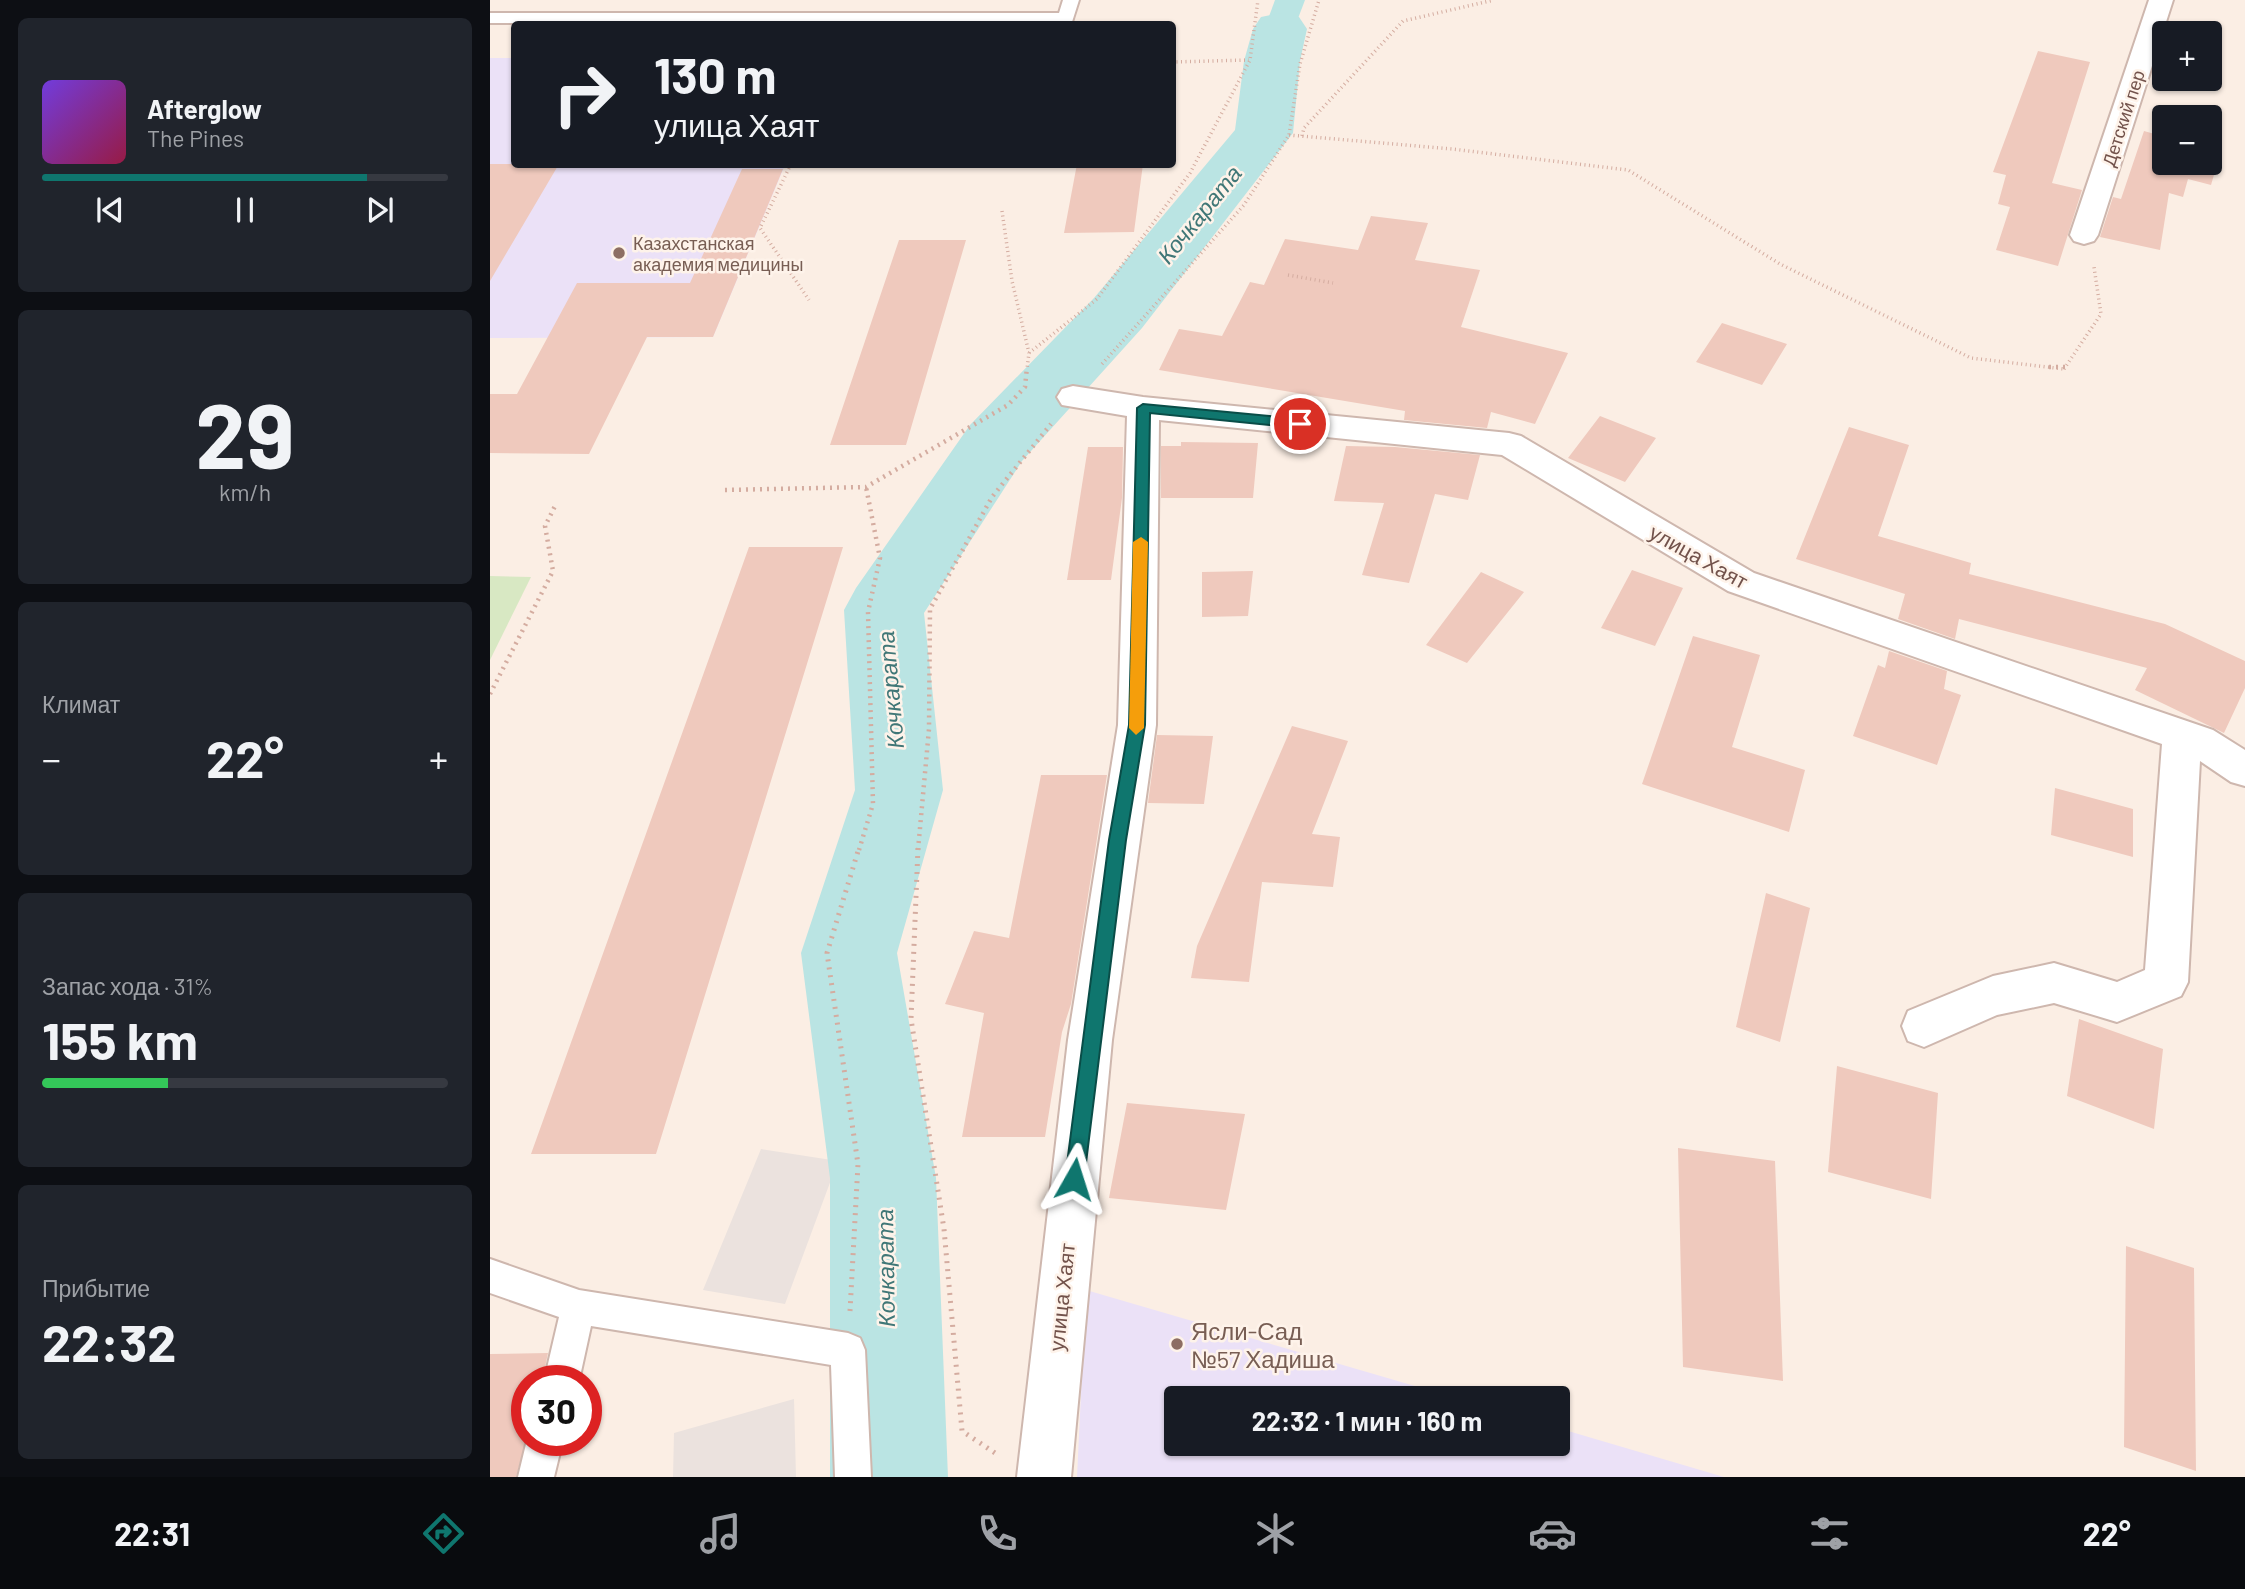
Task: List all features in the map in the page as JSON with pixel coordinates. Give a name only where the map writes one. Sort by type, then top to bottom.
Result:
[{"type":"street","name":"Детский пер","points":[[2084,235],[2161,0]]},
{"type":"street","name":"улица Хаят","points":[[1073,397],[1143,408],[1509,444],[1741,582],[2199,741],[2245,770]]},
{"type":"street","name":"улица Хаят","points":[[1044,1477],[1090,1040],[1137,725],[1143,408]]},
{"type":"street","points":[[1924,1026],[1993,996],[2054,983],[2118,1002],[2166,982],[2182,735]]},
{"type":"lane","points":[[916,18],[923,0]]},
{"type":"lane","points":[[490,18],[1066,18],[1071,0]]},
{"type":"lane","points":[[490,1276],[579,1307],[848,1350],[853,1477]]},
{"type":"lane","points":[[565,1365],[579,1307]]},
{"type":"lane","points":[[536,1477],[541,1456]]},
{"type":"path","points":[[1030,354],[1097,299],[1190,173],[1250,60],[1258,0]]},
{"type":"path","points":[[996,1454],[962,1431],[944,1229],[911,1019],[917,863],[929,729],[930,609],[992,497],[1073,397],[1244,205],[1289,135],[1300,64],[1318,0]]},
{"type":"path","points":[[1302,136],[1304,128],[1403,21],[1494,0]]},
{"type":"path","points":[[1176,62],[1250,60]]},
{"type":"path","points":[[1289,135],[1452,149],[1628,170],[1780,264],[1971,358],[2064,369],[2101,314],[2093,262],[2084,235]]},
{"type":"path","points":[[789,168],[760,228],[809,300]]},
{"type":"path","points":[[725,490],[866,487],[1008,405],[1025,387],[1030,354],[1012,281],[1002,211]]},
{"type":"path","points":[[1288,275],[1333,282]]},
{"type":"path","points":[[1025,387],[1032,389]]},
{"type":"path","points":[[848,1350],[858,1164],[827,953],[873,804],[868,612],[880,558],[866,487]]},
{"type":"path","points":[[490,694],[553,571],[545,526],[556,504]]},
{"type":"shaded area","name":"Казахстанская академия медицины","points":[[490,58],[511,58],[511,168],[784,168],[713,337],[490,338]]},
{"type":"shaded area","points":[[761,1149],[838,1161],[785,1304],[703,1290]]},
{"type":"shaded area","name":"Ясли-Сад №57 Хадиша","points":[[1086,1290],[1415,1386],[1164,1386],[1164,1456],[1570,1456],[1570,1432],[1724,1477],[1077,1477]]},
{"type":"shaded area","points":[[794,1399],[796,1477],[673,1477],[674,1433]]},
{"type":"green space","points":[[490,576],[531,577],[490,660]]},
{"type":"building","points":[[2038,51],[2090,62],[2052,183],[2082,190],[2058,266],[1996,250],[2010,207],[1998,204],[2006,175],[1993,172]]},
{"type":"building","points":[[2144,131],[2152,133],[2152,175],[2214,175],[2211,185],[2188,179],[2183,197],[2169,193],[2160,250],[2100,237],[2113,197],[2121,199]]},
{"type":"building","points":[[490,164],[511,164],[511,168],[557,168],[490,281]]},
{"type":"building","points":[[1076,168],[1142,168],[1134,232],[1064,233]]},
{"type":"building","points":[[742,169],[783,169],[713,337],[647,337],[589,454],[490,453],[490,394],[517,394],[577,283],[690,283]]},
{"type":"building","points":[[1371,216],[1428,223],[1415,260],[1480,270],[1461,327],[1568,353],[1535,424],[1491,412],[1487,428],[1404,420],[1405,411],[1159,370],[1179,329],[1222,336],[1250,282],[1264,285],[1285,239],[1358,250]]},
{"type":"building","points":[[899,240],[966,240],[906,445],[830,445]]},
{"type":"building","points":[[1722,323],[1787,344],[1762,385],[1696,362]]},
{"type":"building","points":[[1600,416],[1656,438],[1625,482],[1568,458]]},
{"type":"building","points":[[1849,427],[1909,445],[1878,536],[1971,563],[1969,574],[2165,624],[2245,661],[2245,688],[2224,733],[2135,690],[2147,668],[1959,619],[1955,639],[1898,619],[1905,594],[1796,559]]},
{"type":"building","points":[[1181,442],[1258,443],[1253,498],[1161,498],[1161,446],[1181,446]]},
{"type":"building","points":[[1346,446],[1395,447],[1480,455],[1468,500],[1435,494],[1409,583],[1362,575],[1384,503],[1334,501]]},
{"type":"building","points":[[1088,447],[1123,447],[1122,498],[1111,580],[1067,580]]},
{"type":"building","points":[[749,547],[843,547],[656,1154],[531,1154]]},
{"type":"building","points":[[1632,570],[1683,588],[1655,646],[1601,628]]},
{"type":"building","points":[[1253,571],[1248,616],[1202,617],[1202,572]]},
{"type":"building","points":[[1481,572],[1524,592],[1467,663],[1426,645]]},
{"type":"building","points":[[1693,636],[1760,655],[1732,747],[1805,770],[1789,832],[1642,784]]},
{"type":"building","points":[[1889,651],[1947,671],[1944,689],[1961,695],[1937,765],[1853,736],[1878,665],[1885,668]]},
{"type":"building","points":[[1292,726],[1348,741],[1312,834],[1340,837],[1333,887],[1262,882],[1249,982],[1191,978],[1197,946]]},
{"type":"building","points":[[1157,735],[1213,736],[1204,804],[1148,803]]},
{"type":"building","points":[[1041,775],[1107,775],[1071,1004],[1062,1032],[1045,1137],[962,1137],[984,1013],[945,1004],[974,931],[1009,938]]},
{"type":"building","points":[[2055,788],[2133,809],[2133,857],[2051,835]]},
{"type":"building","points":[[1766,893],[1810,908],[1780,1042],[1736,1027]]},
{"type":"building","points":[[2079,1019],[2163,1049],[2154,1129],[2067,1096]]},
{"type":"building","points":[[1837,1066],[1938,1093],[1931,1199],[1828,1172]]},
{"type":"building","points":[[1127,1103],[1245,1114],[1226,1210],[1109,1198]]},
{"type":"building","points":[[1678,1148],[1775,1161],[1783,1381],[1683,1367]]},
{"type":"building","points":[[2126,1246],[2194,1268],[2196,1471],[2124,1447]]},
{"type":"building","points":[[548,1353],[545,1365],[511,1365],[511,1456],[522,1456],[516,1477],[490,1477],[490,1354]]},
{"type":"waterway","points":[[1280,30],[1290,0]]},
{"type":"waterway","name":"Кочкарата","points":[[889,1477],[883,1178],[849,953],[899,790],[884,610],[996,443],[1118,313],[1264,133],[1272,61],[1280,29]]},
{"type":"slow traffic","points":[[1136,728],[1141,542]]},
{"type":"place","name":"Казахстанская академия медицины","points":[[619,253]]},
{"type":"place","name":"Ясли-Сад №57 Хадиша","points":[[1177,1344]]},
{"type":"route","points":[[1074,1179],[1090,1040],[1137,725],[1143,408],[1300,424]]}]
